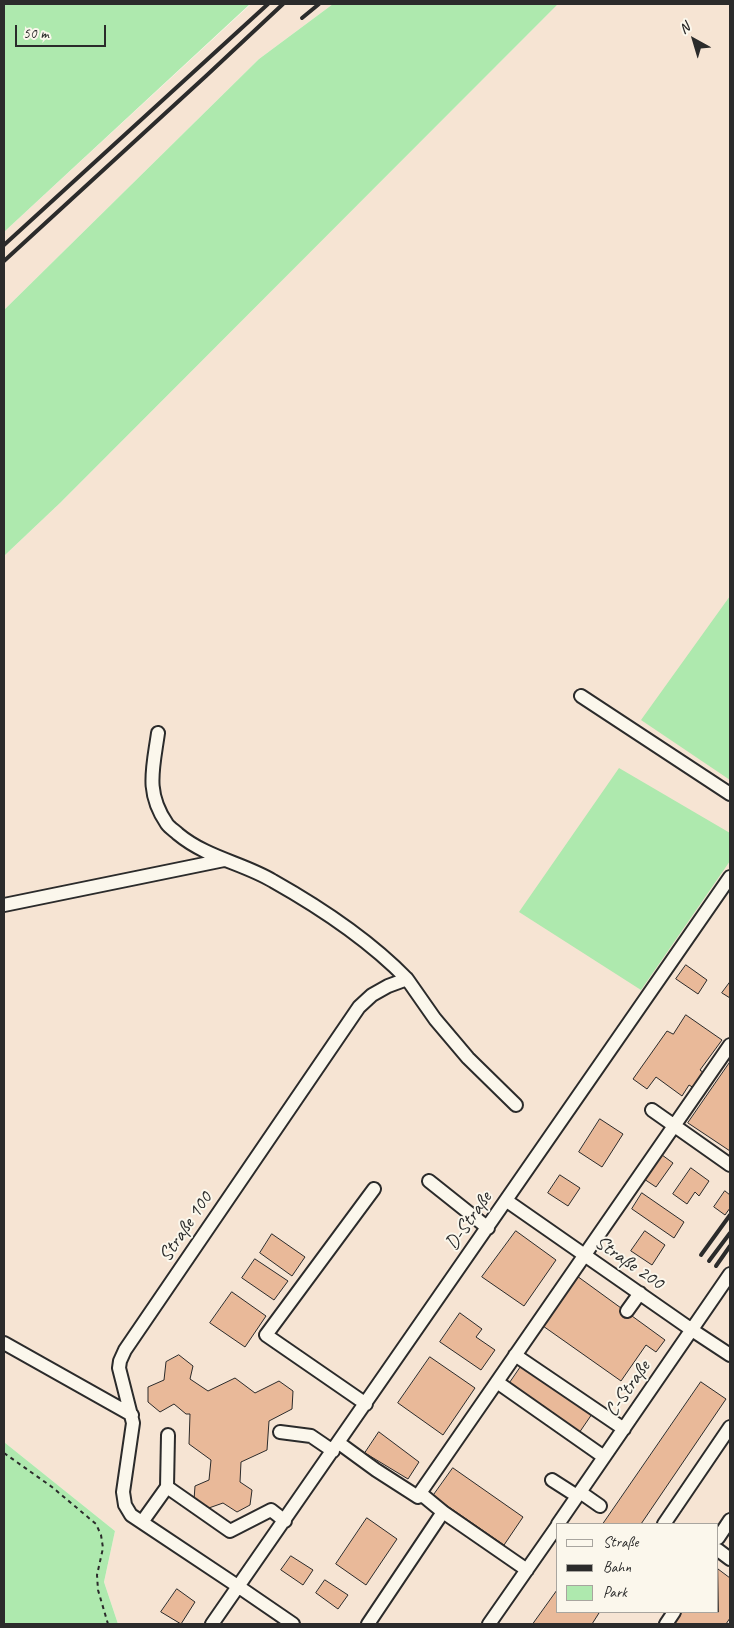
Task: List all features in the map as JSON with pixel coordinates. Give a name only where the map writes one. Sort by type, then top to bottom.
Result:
[{"type":"lane","points":[[581,696],[730,794]]},
{"type":"lane","points":[[158,733],[151,780],[156,802],[168,825],[189,843],[271,880],[328,914],[383,955],[407,979],[435,1020],[468,1058],[516,1105]]},
{"type":"lane","points":[[4,905],[224,860]]},
{"type":"lane","name":"D-Straße","points":[[212,1624],[730,877]]},
{"type":"lane","name":"Straße 100","points":[[293,1624],[131,1515],[125,1505],[123,1492],[133,1423],[119,1368],[120,1361],[125,1350],[359,1007],[372,995],[388,986],[407,979]]},
{"type":"lane","points":[[280,1432],[311,1436],[336,1447],[418,1497],[730,1044]]},
{"type":"lane","points":[[652,1110],[730,1165]]},
{"type":"lane","points":[[429,1181],[488,1228]]},
{"type":"lane","points":[[366,1404],[266,1335],[374,1189]]},
{"type":"lane","name":"Straße 200","points":[[506,1201],[692,1330],[730,1354]]},
{"type":"lane","name":"C-Straße","points":[[559,1523],[692,1330],[728,1282]]},
{"type":"lane","points":[[627,1311],[640,1293]]},
{"type":"lane","points":[[4,1343],[132,1415]]},
{"type":"lane","points":[[516,1355],[624,1429]]},
{"type":"lane","points":[[497,1382],[604,1457]]},
{"type":"lane","points":[[665,1523],[730,1427]]},
{"type":"lane","points":[[142,1522],[167,1487],[168,1434]]},
{"type":"lane","points":[[552,1480],[600,1506]]},
{"type":"lane","points":[[167,1487],[230,1531],[271,1510],[285,1520]]},
{"type":"lane","points":[[420,1493],[443,1512],[526,1570]]},
{"type":"lane","points":[[368,1624],[443,1512]]},
{"type":"lane","points":[[719,1536],[730,1520]]},
{"type":"lane","name":"C-Straße","points":[[489,1624],[556,1527]]},
{"type":"lane","points":[[719,1551],[730,1559]]},
{"type":"lane","points":[[666,1624],[673,1613]]},
{"type":"path","points":[[4,1453],[52,1486],[96,1524],[101,1535],[103,1548],[97,1575],[98,1590],[108,1624]]},
{"type":"shaded area","points":[[251,4],[333,4],[259,59],[4,310],[4,232]]},
{"type":"shaded area","points":[[558,4],[730,4],[730,1624],[118,1624],[104,1582],[115,1531],[4,1442],[4,556],[60,503]]},
{"type":"green space","points":[[4,4],[250,4],[4,232]]},
{"type":"green space","points":[[333,4],[558,4],[60,503],[4,556],[4,310],[259,59]]},
{"type":"green space","points":[[730,596],[730,780],[641,720]]},
{"type":"green space","points":[[619,768],[730,833],[730,861],[641,990],[519,912]]},
{"type":"green space","points":[[4,1442],[115,1531],[104,1582],[118,1624],[4,1624]]},
{"type":"building","points":[[686,965],[707,980],[698,994],[676,979]]},
{"type":"building","points":[[730,982],[730,998],[722,993]]},
{"type":"building","points":[[686,1015],[722,1040],[700,1070],[704,1073],[694,1088],[689,1085],[682,1096],[656,1077],[647,1089],[633,1079],[667,1031],[673,1034]]},
{"type":"building","points":[[730,1062],[730,1151],[688,1123]]},
{"type":"building","points":[[600,1119],[623,1134],[602,1167],[579,1152]]},
{"type":"building","points":[[658,1152],[673,1163],[656,1187],[641,1177]]},
{"type":"building","points":[[691,1168],[709,1181],[699,1196],[695,1192],[687,1204],[673,1194]]},
{"type":"building","points":[[560,1175],[580,1188],[568,1206],[548,1193]]},
{"type":"building","points":[[725,1191],[730,1195],[730,1208],[725,1215],[714,1207]]},
{"type":"building","points":[[642,1193],[684,1222],[674,1238],[632,1209]]},
{"type":"building","points":[[516,1231],[556,1260],[524,1306],[482,1277]]},
{"type":"building","points":[[645,1231],[665,1245],[652,1265],[631,1251]]},
{"type":"building","points":[[272,1234],[305,1257],[292,1276],[260,1253]]},
{"type":"building","points":[[255,1259],[288,1281],[274,1300],[242,1278]]},
{"type":"building","points":[[577,1276],[665,1340],[656,1352],[646,1345],[621,1381],[543,1326]]},
{"type":"building","points":[[232,1292],[266,1316],[245,1347],[210,1323]]},
{"type":"building","points":[[460,1313],[482,1329],[476,1337],[495,1350],[481,1370],[440,1342]]},
{"type":"building","points":[[179,1355],[193,1366],[190,1379],[208,1391],[235,1378],[255,1393],[279,1381],[293,1391],[292,1409],[269,1421],[267,1450],[241,1462],[240,1482],[252,1490],[250,1505],[237,1512],[223,1503],[206,1509],[194,1500],[195,1486],[209,1480],[211,1460],[189,1444],[190,1414],[186,1414],[174,1404],[160,1412],[148,1402],[148,1387],[164,1380],[166,1362]]},
{"type":"building","points":[[430,1357],[475,1388],[443,1435],[398,1403]]},
{"type":"building","points":[[522,1365],[592,1414],[579,1433],[509,1384]]},
{"type":"building","points":[[701,1382],[726,1399],[642,1523],[604,1523]]},
{"type":"building","points":[[379,1432],[419,1462],[408,1479],[365,1453]]},
{"type":"building","points":[[453,1468],[523,1517],[504,1545],[433,1496]]},
{"type":"building","points":[[367,1518],[397,1539],[366,1585],[336,1564]]},
{"type":"building","points":[[291,1556],[313,1570],[303,1585],[281,1570]]},
{"type":"building","points":[[719,1570],[730,1578],[730,1618],[726,1624],[672,1624],[680,1613],[719,1613]]},
{"type":"building","points":[[325,1580],[348,1595],[338,1609],[316,1593]]},
{"type":"building","points":[[177,1589],[195,1602],[181,1624],[161,1612]]},
{"type":"building","points":[[556,1592],[556,1613],[599,1613],[592,1624],[533,1624]]},
{"type":"railway","points":[[4,245],[268,4]]},
{"type":"railway","points":[[4,261],[283,4]]},
{"type":"railway","points":[[302,18],[319,4]]},
{"type":"railway","points":[[701,1255],[730,1215]]},
{"type":"railway","points":[[709,1261],[730,1233]]},
{"type":"railway","points":[[716,1266],[730,1246]]}]
